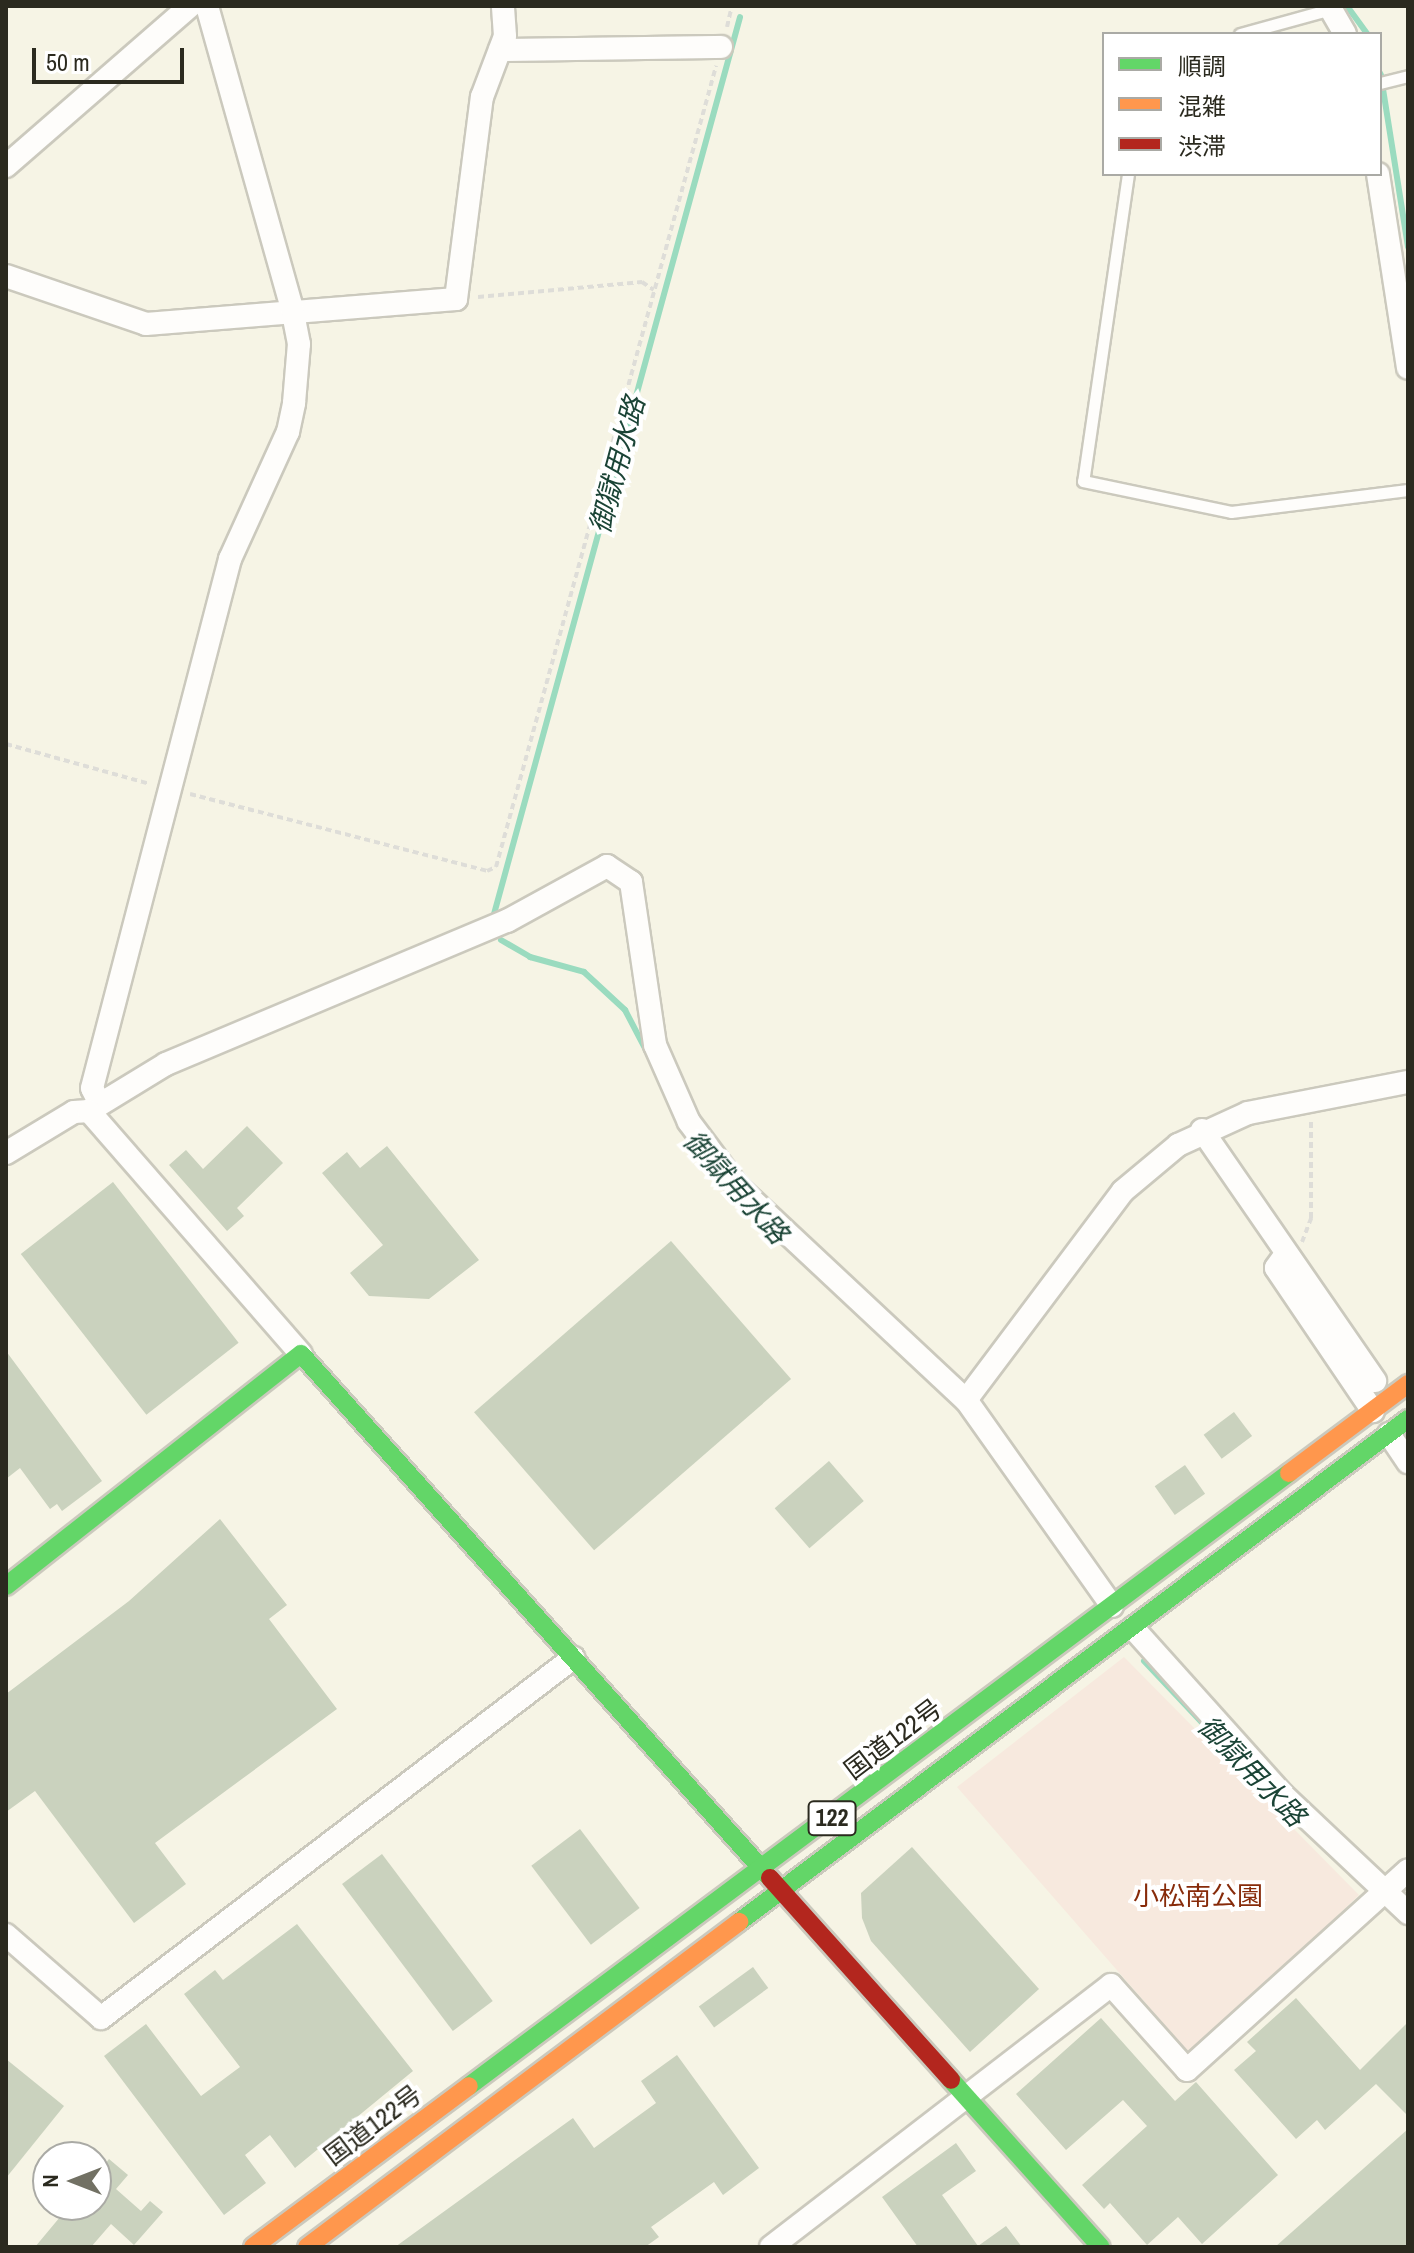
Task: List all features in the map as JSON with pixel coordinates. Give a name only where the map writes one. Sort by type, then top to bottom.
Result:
[{"type":"main road","points":[[6,1586],[301,1354],[760,1872],[1101,2247]]},
{"type":"main road","name":"国道122号","points":[[253,2247],[760,1872],[1408,1384]]},
{"type":"main road","name":"国道122号","points":[[307,2247],[1408,1419]]},
{"type":"street","points":[[6,166],[190,6]]},
{"type":"street","points":[[207,6],[293,312],[299,344],[288,432],[230,559],[92,1088],[94,1106],[301,1354]]},
{"type":"street","points":[[6,276],[146,324],[456,299],[482,97],[500,50],[503,6]]},
{"type":"street","points":[[1330,8],[1344,32]]},
{"type":"street","points":[[500,50],[721,47]]},
{"type":"street","points":[[1378,176],[1408,368]]},
{"type":"street","points":[[6,1153],[74,1112],[94,1106],[166,1064],[507,921],[607,866],[631,882],[655,1045],[689,1122],[737,1186],[966,1400],[1112,1606]]},
{"type":"street","points":[[966,1400],[1123,1191],[1202,1130],[1310,1100],[1408,1082]]},
{"type":"street","points":[[1202,1130],[1294,1250],[1375,1381]]},
{"type":"street","points":[[1294,1250],[1276,1268],[1373,1411]]},
{"type":"street","points":[[1389,1434],[1408,1462]]},
{"type":"street","points":[[1133,1628],[1232,1742],[1408,1913]]},
{"type":"street","points":[[6,1935],[101,2018],[573,1658]]},
{"type":"street","points":[[771,2247],[1111,1985],[1187,2070],[1408,1870]]},
{"type":"lane","points":[[1247,32],[1330,8]]},
{"type":"lane","points":[[1382,82],[1408,76]]},
{"type":"lane","points":[[1128,176],[1083,481],[1231,512],[1408,490]]},
{"type":"path","points":[[6,744],[487,871],[496,867],[732,6]]},
{"type":"path","points":[[456,299],[642,282],[654,290]]},
{"type":"path","points":[[1294,1250],[1311,1218],[1310,1100]]},
{"type":"green space","name":"小松南公園","points":[[1124,1657],[1359,1895],[1191,2055],[957,1787]]},
{"type":"building","points":[[247,1126],[283,1163],[237,1208],[244,1216],[227,1231],[169,1165],[186,1150],[203,1169]]},
{"type":"building","points":[[387,1146],[479,1260],[429,1299],[369,1296],[350,1273],[383,1245],[322,1173],[347,1152],[360,1168]]},
{"type":"building","points":[[113,1182],[239,1343],[146,1415],[21,1254]]},
{"type":"building","points":[[671,1241],[791,1379],[594,1550],[474,1412]]},
{"type":"building","points":[[6,1351],[102,1481],[62,1511],[57,1504],[50,1509],[20,1468],[6,1479]]},
{"type":"building","points":[[1234,1412],[1252,1436],[1222,1459],[1204,1435]]},
{"type":"building","points":[[829,1461],[864,1501],[809,1548],[775,1508]]},
{"type":"building","points":[[1185,1465],[1205,1494],[1175,1515],[1155,1486]]},
{"type":"building","points":[[220,1519],[287,1605],[269,1619],[337,1709],[155,1843],[186,1884],[134,1923],[35,1791],[6,1812],[6,1694],[129,1601]]},
{"type":"building","points":[[580,1829],[640,1908],[591,1945],[531,1866]]},
{"type":"building","points":[[912,1847],[1039,1989],[970,2052],[871,1941],[862,1918],[861,1893]]},
{"type":"building","points":[[382,1854],[493,2001],[453,2031],[342,1884]]},
{"type":"building","points":[[297,1924],[413,2071],[295,2168],[270,2135],[245,2155],[266,2183],[224,2215],[104,2056],[146,2024],[201,2096],[240,2067],[184,1994],[215,1970],[223,1980]]},
{"type":"building","points":[[753,1967],[768,1988],[714,2027],[699,2006]]},
{"type":"building","points":[[1296,1998],[1360,2070],[1408,2022],[1408,2116],[1376,2084],[1325,2130],[1317,2120],[1296,2139],[1234,2070],[1256,2051],[1247,2042]]},
{"type":"building","points":[[1101,2018],[1175,2101],[1196,2082],[1278,2175],[1202,2244],[1178,2217],[1147,2245],[1110,2203],[1104,2209],[1082,2185],[1147,2126],[1123,2100],[1066,2150],[1016,2094]]},
{"type":"building","points":[[677,2055],[759,2168],[723,2195],[714,2182],[651,2227],[659,2237],[645,2247],[395,2247],[573,2118],[594,2148],[656,2103],[641,2081]]},
{"type":"building","points":[[6,2059],[64,2106],[36,2141],[32,2141],[32,2146],[6,2178]]},
{"type":"building","points":[[1408,2129],[1408,2247],[1275,2247]]},
{"type":"building","points":[[956,2143],[976,2171],[942,2195],[978,2246],[1006,2226],[1022,2247],[918,2247],[882,2197]]},
{"type":"building","points":[[112,2162],[128,2175],[116,2189],[141,2211],[150,2201],[163,2212],[134,2245],[111,2224],[91,2247],[35,2247],[57,2221],[112,2221]]},
{"type":"waterway","points":[[1347,6],[1366,32]]},
{"type":"waterway","name":"御獄用水路","points":[[494,914],[740,17]]},
{"type":"waterway","points":[[1383,89],[1408,247]]},
{"type":"waterway","name":"御獄用水路","points":[[501,940],[530,957],[584,972],[625,1010],[647,1052]]},
{"type":"waterway","name":"御獄用水路","points":[[1144,1661],[1241,1764]]},
{"type":"traffic: fast","points":[[6,1586],[301,1354],[770,1878]]},
{"type":"traffic: fast","points":[[739,1922],[1408,1419]]},
{"type":"traffic: fast","points":[[469,2086],[1289,1473]]},
{"type":"traffic: fast","points":[[951,2080],[1101,2247]]},
{"type":"traffic: slow","points":[[1289,1473],[1408,1384]]},
{"type":"traffic: slow","points":[[307,2247],[739,1922]]},
{"type":"traffic: slow","points":[[253,2247],[469,2086]]},
{"type":"traffic: jam","points":[[770,1878],[951,2080]]}]
